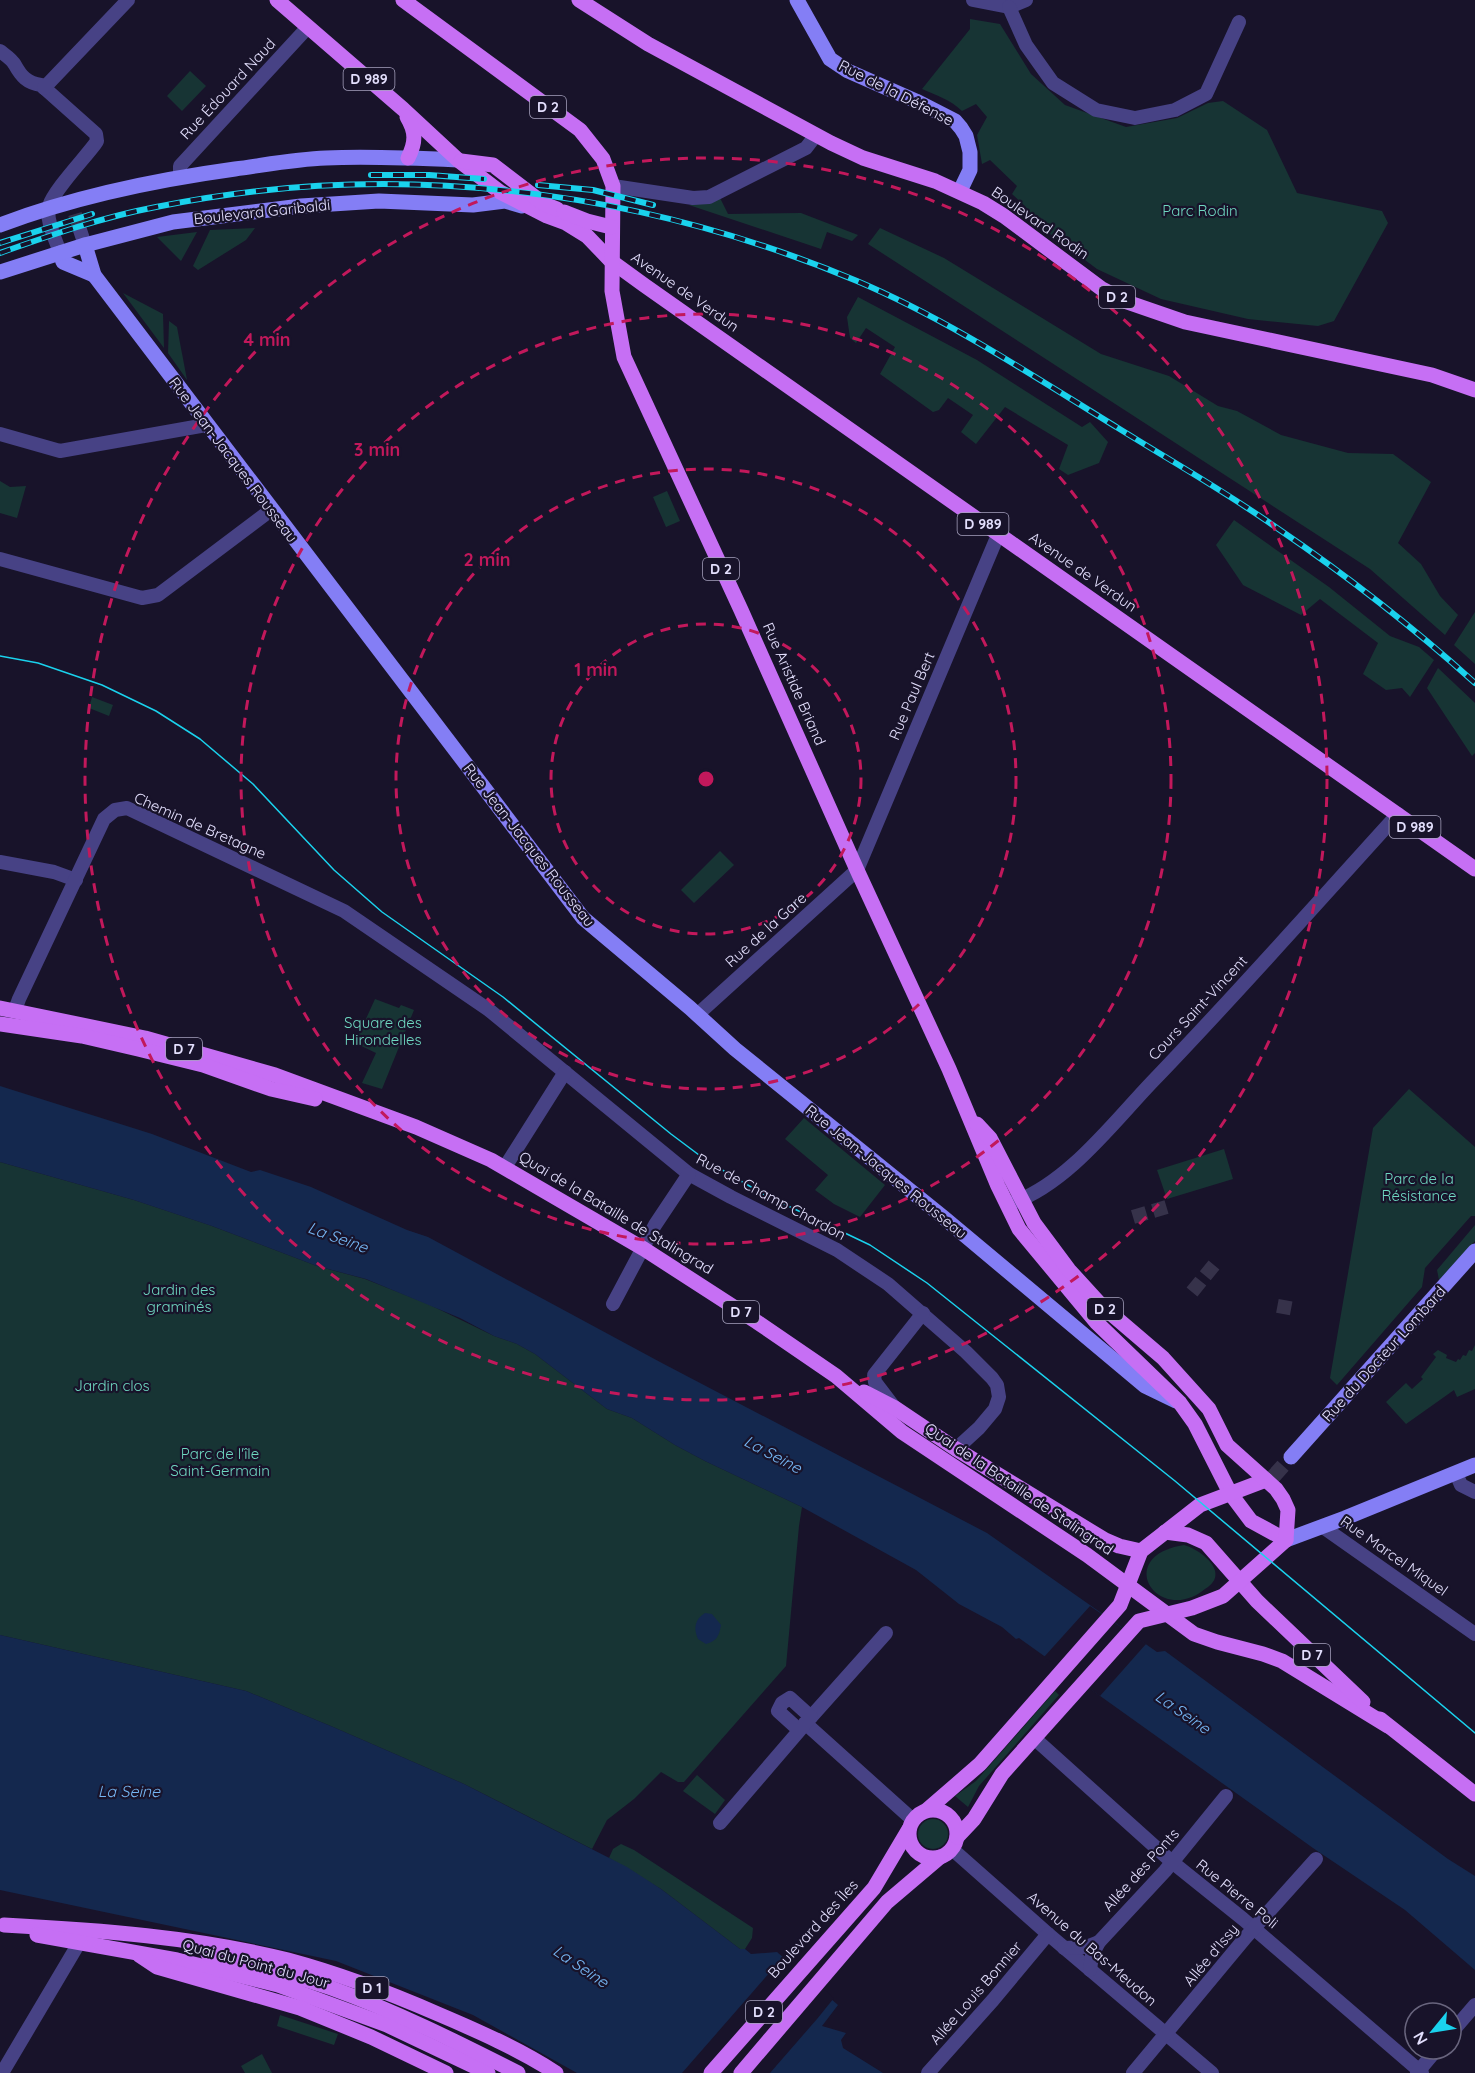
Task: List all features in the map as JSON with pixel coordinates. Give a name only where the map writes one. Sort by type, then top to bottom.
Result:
[{"type":"main road","name":"D 989","points":[[277,0],[458,160],[500,192],[566,222],[587,236],[611,261]]},
{"type":"main road","name":"D 2","points":[[403,0],[580,130],[603,159],[613,186],[611,261]]},
{"type":"main road","name":"Boulevard Rodin","points":[[579,0],[648,44],[816,135],[863,158],[908,171],[960,191],[1004,216],[1102,289],[1143,308],[1185,322],[1432,375],[1475,390]]},
{"type":"main road","points":[[403,109],[415,135],[414,146],[408,158]]},
{"type":"main road","name":"D 989","points":[[458,160],[493,165],[544,204],[592,227],[611,261]]},
{"type":"main road","points":[[564,212],[611,227]]},
{"type":"main road","name":"Avenue de Verdun","points":[[611,261],[1475,869]]},
{"type":"main road","name":"Rue Aristide Briand","points":[[611,261],[612,291],[624,357],[741,610],[969,1116],[1015,1202],[1034,1223],[1069,1270],[1101,1305],[1163,1358],[1209,1409],[1227,1445],[1270,1479],[1288,1510],[1286,1540],[1251,1521],[1230,1493],[1195,1424],[1180,1403],[1096,1322],[1018,1229],[1015,1202]]},
{"type":"main road","name":"Quai de la Bataille de Stalingrad","points":[[8,1009],[145,1038],[265,1072],[454,1143],[506,1167],[644,1249],[836,1376],[895,1408],[956,1449],[1105,1540],[1142,1551]]},
{"type":"main road","name":"Quai de la Bataille de Stalingrad","points":[[0,1024],[82,1036],[203,1065],[271,1089],[362,1108]]},
{"type":"main road","name":"Quai de la Bataille de Stalingrad","points":[[836,1376],[902,1432],[1127,1584]]},
{"type":"main road","points":[[1270,1479],[1200,1505],[1142,1551],[1120,1605],[980,1764],[927,1810],[919,1814],[911,1825],[909,1838],[917,1852],[923,1856],[950,1848],[974,1819],[1002,1774],[1139,1621],[1215,1600],[1240,1582],[1286,1540]]},
{"type":"main road","points":[[1165,1532],[1188,1535],[1206,1543],[1240,1582]]},
{"type":"main road","name":"D 7","points":[[1240,1582],[1281,1625],[1388,1726],[1475,1794]]},
{"type":"main road","points":[[1127,1584],[1203,1637],[1282,1661],[1388,1726]]},
{"type":"main road","points":[[927,1810],[945,1813],[952,1819],[956,1828],[950,1848]]},
{"type":"main road","name":"Boulevard des Îles","points":[[711,2073],[874,1888],[911,1825]]},
{"type":"main road","name":"D 2","points":[[741,2073],[887,1902],[950,1848]]},
{"type":"main road","name":"Quai du Point du Jour","points":[[2,1925],[176,1939]]},
{"type":"main road","name":"Quai du Point du Jour","points":[[2,1925],[43,1936],[134,1952],[278,1985],[387,2025],[488,2073]]},
{"type":"main road","name":"D 1","points":[[176,1939],[186,1948],[283,1973],[355,1997],[469,2048],[518,2073]]},
{"type":"main road","name":"D 1","points":[[176,1939],[288,1960],[337,1975],[400,1998],[477,2031],[556,2073]]},
{"type":"main road","points":[[134,1952],[157,1967],[300,2008],[371,2037],[446,2073]]},
{"type":"street","points":[[45,88],[128,0]]},
{"type":"street","name":"Rue de la Défense","points":[[797,0],[830,58],[848,71],[916,101],[955,121],[962,128],[966,136],[970,170],[960,191]]},
{"type":"street","points":[[973,0],[1009,7],[1026,0]]},
{"type":"street","points":[[1009,7],[1026,45],[1053,83],[1096,110],[1135,118],[1175,110],[1206,94],[1239,22]]},
{"type":"street","name":"Rue Édouard Naud","points":[[180,176],[180,166],[308,27]]},
{"type":"street","points":[[0,51],[15,63],[17,72],[30,83],[45,88],[94,131],[97,137],[95,144],[48,207],[50,222],[63,262],[94,275]]},
{"type":"street","points":[[613,186],[693,198],[709,197],[806,148],[816,135]]},
{"type":"street","points":[[0,225],[48,207],[73,208],[120,188],[180,176],[325,158],[458,160]]},
{"type":"street","name":"Boulevard Garibaldi","points":[[0,272],[85,245],[173,222],[301,206],[379,201],[473,205],[505,201],[531,208]]},
{"type":"street","points":[[80,230],[85,245]]},
{"type":"street","name":"Rue Jean-Jacques Rousseau","points":[[85,245],[94,275],[583,918],[735,1049],[1145,1386],[1180,1403]]},
{"type":"street","points":[[0,434],[60,451],[206,425]]},
{"type":"street","points":[[0,559],[142,598],[158,595],[271,510]]},
{"type":"street","name":"Rue Paul Bert","points":[[857,870],[998,535]]},
{"type":"street","name":"Chemin de Bretagne","points":[[8,1009],[19,999],[104,819],[115,810],[127,808],[344,911]]},
{"type":"street","name":"Cours Saint-Vincent","points":[[1015,1202],[1032,1195],[1075,1163],[1197,1035],[1398,814]]},
{"type":"street","points":[[0,862],[54,872],[76,880]]},
{"type":"street","name":"Rue de la Gare","points":[[697,1015],[857,870]]},
{"type":"street","name":"Rue de Champ Chardon","points":[[344,911],[489,1010],[689,1174],[837,1250],[888,1284],[923,1313],[972,1358],[997,1385],[999,1397],[995,1409],[979,1428],[956,1449]]},
{"type":"street","points":[[506,1167],[565,1072]]},
{"type":"street","points":[[613,1304],[655,1226],[689,1174]]},
{"type":"street","name":"Rue du Docteur Lombard","points":[[1292,1457],[1475,1251]]},
{"type":"street","points":[[895,1408],[875,1382],[874,1376],[923,1313]]},
{"type":"street","points":[[1286,1540],[1475,1465]]},
{"type":"street","points":[[1456,1473],[1461,1485],[1475,1492]]},
{"type":"street","name":"Rue Marcel Miquel","points":[[1323,1527],[1475,1634]]},
{"type":"street","points":[[720,1822],[886,1633]]},
{"type":"street","points":[[805,1723],[911,1825]]},
{"type":"street","name":"Rue Pierre Poli","points":[[1034,1738],[1172,1862],[1254,1929],[1419,2072]]},
{"type":"street","name":"Allée des Ponts","points":[[1090,1970],[1092,1955],[1099,1942],[1172,1862],[1226,1796]]},
{"type":"street","name":"Avenue du Bas-Meudon","points":[[950,1848],[1212,2073]]},
{"type":"street","name":"Allée d'Issy","points":[[1133,2073],[1316,1859]]},
{"type":"street","name":"Allée Louis Bonnier","points":[[928,2073],[1048,1934]]},
{"type":"street","points":[[2,2073],[79,1942]]},
{"type":"street","points":[[1064,1948],[1086,1947],[1099,1942]]},
{"type":"street","points":[[1463,2019],[1475,2005]]},
{"type":"green space","name":"Parc Rodin","points":[[970,19],[1000,24],[1031,74],[1065,105],[1126,127],[1177,118],[1208,103],[1223,101],[1267,130],[1297,193],[1382,211],[1388,223],[1334,321],[1318,326],[1248,319],[1161,299],[1097,269],[1042,228],[1025,206],[1012,194],[1017,186],[990,160],[982,164],[977,135],[987,117],[976,104],[962,111],[948,101],[922,89],[970,29]]},
{"type":"green space","points":[[190,71],[206,86],[182,111],[167,96]]},
{"type":"green space","points":[[720,198],[728,214],[801,213],[858,235],[852,241],[827,232],[821,249],[689,205]]},
{"type":"green space","points":[[255,228],[246,240],[198,270],[193,266],[210,230]]},
{"type":"green space","points":[[880,228],[944,258],[1101,354],[1169,376],[1218,406],[1237,411],[1281,435],[1348,453],[1393,454],[1431,482],[1398,543],[1421,564],[1440,596],[1458,615],[1445,635],[1370,569],[868,244]]},
{"type":"green space","points":[[197,232],[181,261],[157,237]]},
{"type":"green space","points":[[123,293],[163,314],[164,348]]},
{"type":"green space","points":[[858,297],[977,360],[1082,427],[1090,422],[1108,442],[1099,463],[1068,475],[1059,469],[1068,445],[1005,407],[976,444],[961,432],[973,415],[948,398],[939,410],[933,412],[880,374],[895,347],[866,328],[856,343],[850,338],[847,317]]},
{"type":"green space","points":[[169,321],[177,327],[187,380],[168,353]]},
{"type":"green space","points":[[0,481],[10,487],[26,486],[17,518],[0,513]]},
{"type":"green space","points":[[667,491],[680,521],[666,527],[653,497]]},
{"type":"green space","points":[[1234,520],[1329,587],[1390,636],[1419,647],[1434,660],[1410,697],[1402,688],[1386,690],[1363,674],[1378,643],[1320,599],[1301,615],[1243,585],[1216,545]]},
{"type":"green space","points":[[1475,612],[1475,664],[1454,645]]},
{"type":"green space","points":[[1438,668],[1475,703],[1475,753],[1472,756],[1427,688]]},
{"type":"green space","points":[[92,697],[113,705],[109,716],[89,708]]},
{"type":"green space","points":[[720,851],[734,865],[694,903],[681,890]]},
{"type":"green space","name":"Square des Hirondelles","points":[[375,999],[399,1008],[401,1005],[414,1010],[382,1089],[362,1083],[376,1053],[355,1043]]},
{"type":"green space","name":"Parc de la Résistance","points":[[1409,1089],[1475,1147],[1475,1216],[1471,1216],[1425,1268],[1422,1287],[1337,1385],[1330,1378],[1373,1128]]},
{"type":"green space","points":[[804,1118],[885,1185],[860,1217],[834,1204],[815,1190],[828,1175],[785,1139]]},
{"type":"green space","points":[[1224,1149],[1233,1179],[1167,1199],[1157,1170]]},
{"type":"green space","name":"Parc de l'île Saint-Germain","points":[[0,1162],[134,1200],[212,1226],[317,1266],[365,1279],[428,1304],[494,1336],[517,1344],[535,1354],[607,1409],[632,1418],[705,1461],[802,1507],[786,1666],[684,1782],[678,1782],[661,1772],[634,1799],[607,1820],[592,1849],[464,1784],[246,1691],[0,1635]]},
{"type":"green space","name":"Parc de la Résistance","points":[[1475,1225],[1475,1241],[1439,1280],[1437,1270]]},
{"type":"green space","points":[[1475,1345],[1475,1389],[1457,1397],[1454,1390],[1406,1424],[1386,1402],[1406,1383],[1412,1389],[1423,1379],[1421,1377],[1436,1357],[1433,1354],[1438,1350],[1447,1355],[1446,1358],[1456,1362],[1463,1355],[1466,1356],[1469,1350],[1472,1351]]},
{"type":"green space","points":[[1184,1545],[1197,1551],[1210,1562],[1216,1574],[1214,1581],[1192,1597],[1177,1600],[1164,1597],[1154,1591],[1148,1581],[1147,1570],[1152,1560],[1164,1551]]},
{"type":"green space","points":[[1055,1691],[1059,1695],[979,1786],[968,1807],[955,1796],[976,1781]]},
{"type":"green space","points":[[697,1775],[725,1800],[715,1814],[683,1791]]},
{"type":"green space","points":[[933,1819],[944,1823],[948,1834],[944,1845],[933,1849],[922,1845],[918,1834],[922,1823]]},
{"type":"green space","points":[[621,1844],[634,1850],[753,1928],[752,1938],[745,1949],[740,1949],[661,1889],[609,1858],[613,1849]]},
{"type":"green space","points":[[280,2015],[338,2034],[334,2045],[277,2026]]},
{"type":"green space","points":[[262,2054],[272,2073],[245,2073],[241,2066]]},
{"type":"water","name":"La Seine","points":[[0,1086],[152,1134],[251,1172],[260,1170],[311,1187],[407,1230],[428,1237],[660,1362],[987,1533],[1157,1652],[1165,1651],[1448,1859],[1475,1876],[1475,1970],[1405,1910],[1313,1848],[1019,1638],[1016,1639],[1002,1627],[959,1604],[916,1570],[802,1507],[675,1445],[632,1418],[607,1409],[535,1354],[517,1344],[366,1279],[317,1266],[212,1226],[134,1200],[0,1162]]},
{"type":"water","points":[[705,1613],[712,1614],[721,1625],[717,1637],[706,1644],[698,1639],[695,1628],[699,1618]]},
{"type":"water","name":"La Seine","points":[[0,1635],[246,1691],[464,1784],[627,1867],[661,1889],[740,1949],[745,1949],[751,1954],[777,1952],[838,2005],[822,2026],[846,2033],[841,2040],[843,2048],[883,2073],[577,2073],[473,2015],[336,1961],[0,1890]]},
{"type":"pier","points":[[1090,1606],[1146,1644],[1100,1696],[1044,1657]]},
{"type":"pier","points":[[785,1955],[834,1998],[770,2073],[682,2073]]},
{"type":"tunnel","points":[[75,214],[80,230]]},
{"type":"tunnel","points":[[1133,1217],[1173,1205]]},
{"type":"tunnel","points":[[1192,1292],[1214,1265]]},
{"type":"tunnel","points":[[1283,1314],[1286,1298]]},
{"type":"tunnel","points":[[1273,1477],[1291,1457]]},
{"type":"tram line","points":[[0,656],[38,663],[102,685],[156,711],[200,739],[253,784],[334,870],[382,912],[503,997],[707,1161],[763,1194],[870,1245],[927,1283],[1175,1481],[1475,1733]]},
{"type":"railway","points":[[371,175],[429,175],[484,179]]},
{"type":"railway","points":[[0,253],[58,233],[136,211],[245,193],[334,185],[423,185],[512,191],[600,204],[687,223],[773,249],[857,281],[958,331],[1258,515],[1379,602],[1475,683]]},
{"type":"railway","points":[[538,185],[593,190],[653,205]]},
{"type":"railway","points":[[0,243],[92,214]]},
{"type":"park label","name":"Jardin des graminés","points":[[179,1298]]},
{"type":"park label","name":"Jardin clos","points":[[112,1386]]}]
